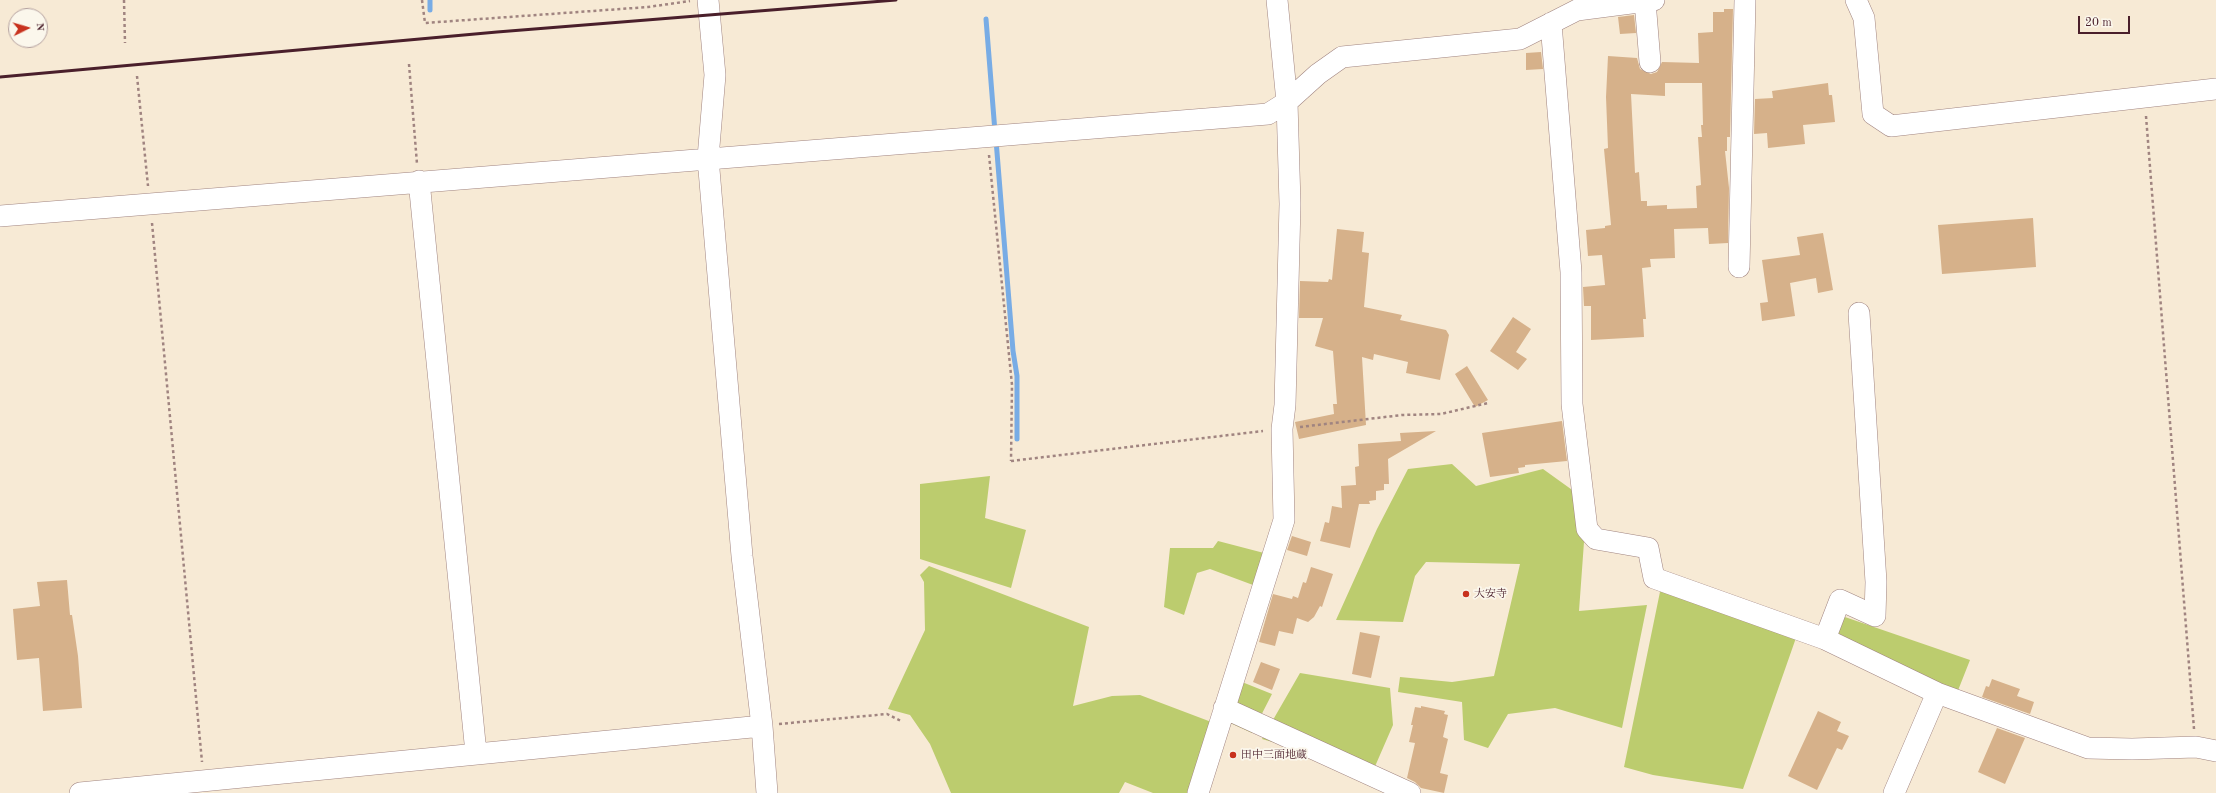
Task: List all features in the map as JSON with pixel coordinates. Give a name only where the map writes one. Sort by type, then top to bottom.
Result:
[{"type":"street","points":[[708,0],[715,75],[708,158],[742,556],[762,726],[768,793]]},
{"type":"street","points":[[1198,793],[1284,520],[1282,429],[1286,406],[1290,211],[1287,102],[1278,0]]},
{"type":"street","points":[[0,216],[708,158],[988,138],[1268,114],[1287,102],[1318,74],[1342,57],[1520,39],[1577,10],[1650,0],[1650,62]]},
{"type":"street","points":[[1739,268],[1745,0]]},
{"type":"street","points":[[1854,1],[1864,18],[1873,114],[1891,126],[2216,89]]},
{"type":"street","points":[[1551,23],[1571,272],[1572,404],[1587,529],[1596,538],[1648,548],[1654,578],[1825,639],[1937,693],[2088,748],[2132,749],[2196,747],[2216,751]]},
{"type":"street","points":[[419,181],[476,754]]},
{"type":"street","points":[[1825,639],[1840,600],[1875,616],[1876,582],[1859,313]]},
{"type":"street","points":[[1894,793],[1937,693]]},
{"type":"street","points":[[1224,708],[1410,793]]},
{"type":"street","points":[[80,793],[762,726]]},
{"type":"path","points":[[124,0],[125,43]]},
{"type":"path","points":[[422,0],[425,23],[648,7],[695,0]]},
{"type":"path","points":[[409,64],[419,181]]},
{"type":"path","points":[[137,76],[203,780]]},
{"type":"path","points":[[2145,96],[2196,747]]},
{"type":"path","points":[[988,138],[1012,385],[1011,462]]},
{"type":"path","points":[[1011,462],[1402,414],[1441,414],[1488,404]]},
{"type":"path","points":[[1008,458],[1011,462]]},
{"type":"path","points":[[762,726],[887,714],[901,721]]},
{"type":"green space","points":[[1452,464],[1476,486],[1543,469],[1575,492],[1584,542],[1579,611],[1647,605],[1622,728],[1555,708],[1508,714],[1488,748],[1464,740],[1462,702],[1398,692],[1400,677],[1452,682],[1494,676],[1520,564],[1426,562],[1415,576],[1403,622],[1336,620],[1377,529],[1408,469]]},
{"type":"green space","points":[[990,476],[985,518],[1026,530],[1011,588],[920,559],[920,484]]},
{"type":"green space","points":[[1218,541],[1264,553],[1253,585],[1210,569],[1197,573],[1184,615],[1164,607],[1170,548],[1213,548]]},
{"type":"green space","points":[[929,566],[1089,627],[1073,706],[1112,696],[1140,695],[1214,723],[1188,793],[1153,793],[1125,782],[1119,793],[951,793],[930,744],[910,715],[888,709],[925,630],[924,582],[920,575]]},
{"type":"green space","points":[[1661,587],[1797,635],[1743,789],[1653,775],[1624,767]]},
{"type":"green space","points":[[1842,616],[1970,660],[1957,693],[1840,641],[1836,632]]},
{"type":"green space","points":[[1300,673],[1390,688],[1393,725],[1373,771],[1262,739]]},
{"type":"green space","points":[[1242,682],[1272,694],[1252,733],[1228,722]]},
{"type":"building","points":[[1724,9],[1733,9],[1730,137],[1727,137],[1727,151],[1725,151],[1729,188],[1728,243],[1709,244],[1708,228],[1674,229],[1675,258],[1650,259],[1651,267],[1642,268],[1646,319],[1643,319],[1644,337],[1591,340],[1591,306],[1584,306],[1583,287],[1605,285],[1602,255],[1588,256],[1586,230],[1605,228],[1605,226],[1611,225],[1604,149],[1608,148],[1606,97],[1608,56],[1637,58],[1640,69],[1651,74],[1657,72],[1662,62],[1699,63],[1698,33],[1713,32],[1713,12],[1724,12]],"holes":[[[1665,83],[1702,83],[1703,125],[1701,125],[1702,137],[1698,137],[1701,185],[1696,186],[1697,208],[1667,209],[1667,205],[1647,206],[1647,201],[1641,201],[1639,172],[1635,173],[1631,94],[1665,96]]]},
{"type":"building","points":[[1634,15],[1636,33],[1620,34],[1618,17]]},
{"type":"building","points":[[1541,52],[1543,69],[1526,70],[1526,53]]},
{"type":"building","points":[[1828,83],[1829,95],[1832,95],[1835,122],[1803,125],[1805,144],[1768,148],[1767,133],[1754,134],[1755,99],[1773,98],[1772,91]]},
{"type":"building","points":[[2033,218],[2036,267],[1942,274],[1938,225]]},
{"type":"building","points":[[1337,229],[1364,232],[1362,252],[1369,253],[1364,307],[1402,315],[1400,320],[1446,330],[1449,335],[1440,380],[1406,373],[1408,362],[1374,354],[1373,360],[1362,357],[1366,425],[1299,439],[1295,422],[1334,414],[1333,404],[1337,404],[1333,351],[1315,346],[1323,318],[1299,318],[1300,281],[1328,282],[1329,279],[1332,280]]},
{"type":"building","points":[[1823,233],[1833,290],[1818,293],[1816,278],[1790,283],[1795,316],[1762,321],[1760,303],[1768,302],[1762,260],[1800,255],[1797,237]]},
{"type":"building","points":[[1513,317],[1531,329],[1516,352],[1527,359],[1518,370],[1490,351]]},
{"type":"building","points":[[1467,366],[1488,400],[1475,407],[1455,374]]},
{"type":"building","points":[[1562,421],[1567,461],[1525,465],[1525,467],[1518,468],[1519,473],[1490,477],[1482,433]]},
{"type":"building","points":[[1436,431],[1388,459],[1389,484],[1384,484],[1384,490],[1376,491],[1376,500],[1369,501],[1370,504],[1359,504],[1350,548],[1320,541],[1325,522],[1329,523],[1332,506],[1342,508],[1341,486],[1356,485],[1355,467],[1359,466],[1358,444],[1401,441],[1400,433]]},
{"type":"building","points":[[1292,536],[1311,542],[1307,556],[1287,550]]},
{"type":"building","points":[[1311,567],[1333,574],[1322,607],[1320,606],[1314,617],[1308,622],[1297,618],[1293,634],[1279,631],[1275,646],[1259,642],[1273,594],[1292,599],[1293,596],[1298,598],[1303,582],[1306,583]]},
{"type":"building","points":[[67,580],[70,615],[72,615],[78,656],[82,708],[43,711],[39,658],[17,660],[13,609],[40,606],[37,582]]},
{"type":"building","points":[[1360,632],[1380,636],[1371,678],[1352,674]]},
{"type":"building","points":[[1261,662],[1280,669],[1272,690],[1253,682]]},
{"type":"building","points":[[1992,679],[2020,689],[2017,696],[2034,702],[2030,714],[1982,697],[1986,686],[1989,687]]},
{"type":"building","points":[[1421,706],[1445,711],[1444,714],[1448,715],[1443,737],[1448,739],[1440,773],[1448,775],[1444,793],[1421,788],[1415,782],[1407,778],[1415,743],[1409,742],[1413,725],[1411,725],[1415,707],[1421,708]]},
{"type":"building","points":[[1818,711],[1841,722],[1837,731],[1849,736],[1842,750],[1837,748],[1817,790],[1788,776]]},
{"type":"building","points":[[1997,728],[2025,738],[2005,784],[1978,772]]},
{"type":"waterway","points":[[430,0],[430,10]]},
{"type":"waterway","points":[[986,19],[995,132]]},
{"type":"waterway","points":[[996,140],[1013,351],[1017,376],[1017,439]]},
{"type":"railway","points":[[0,77],[497,32],[896,0]]},
{"type":"place","name":"大安寺","points":[[1466,594]]},
{"type":"place","name":"田中三面地蔵","points":[[1233,755]]}]
